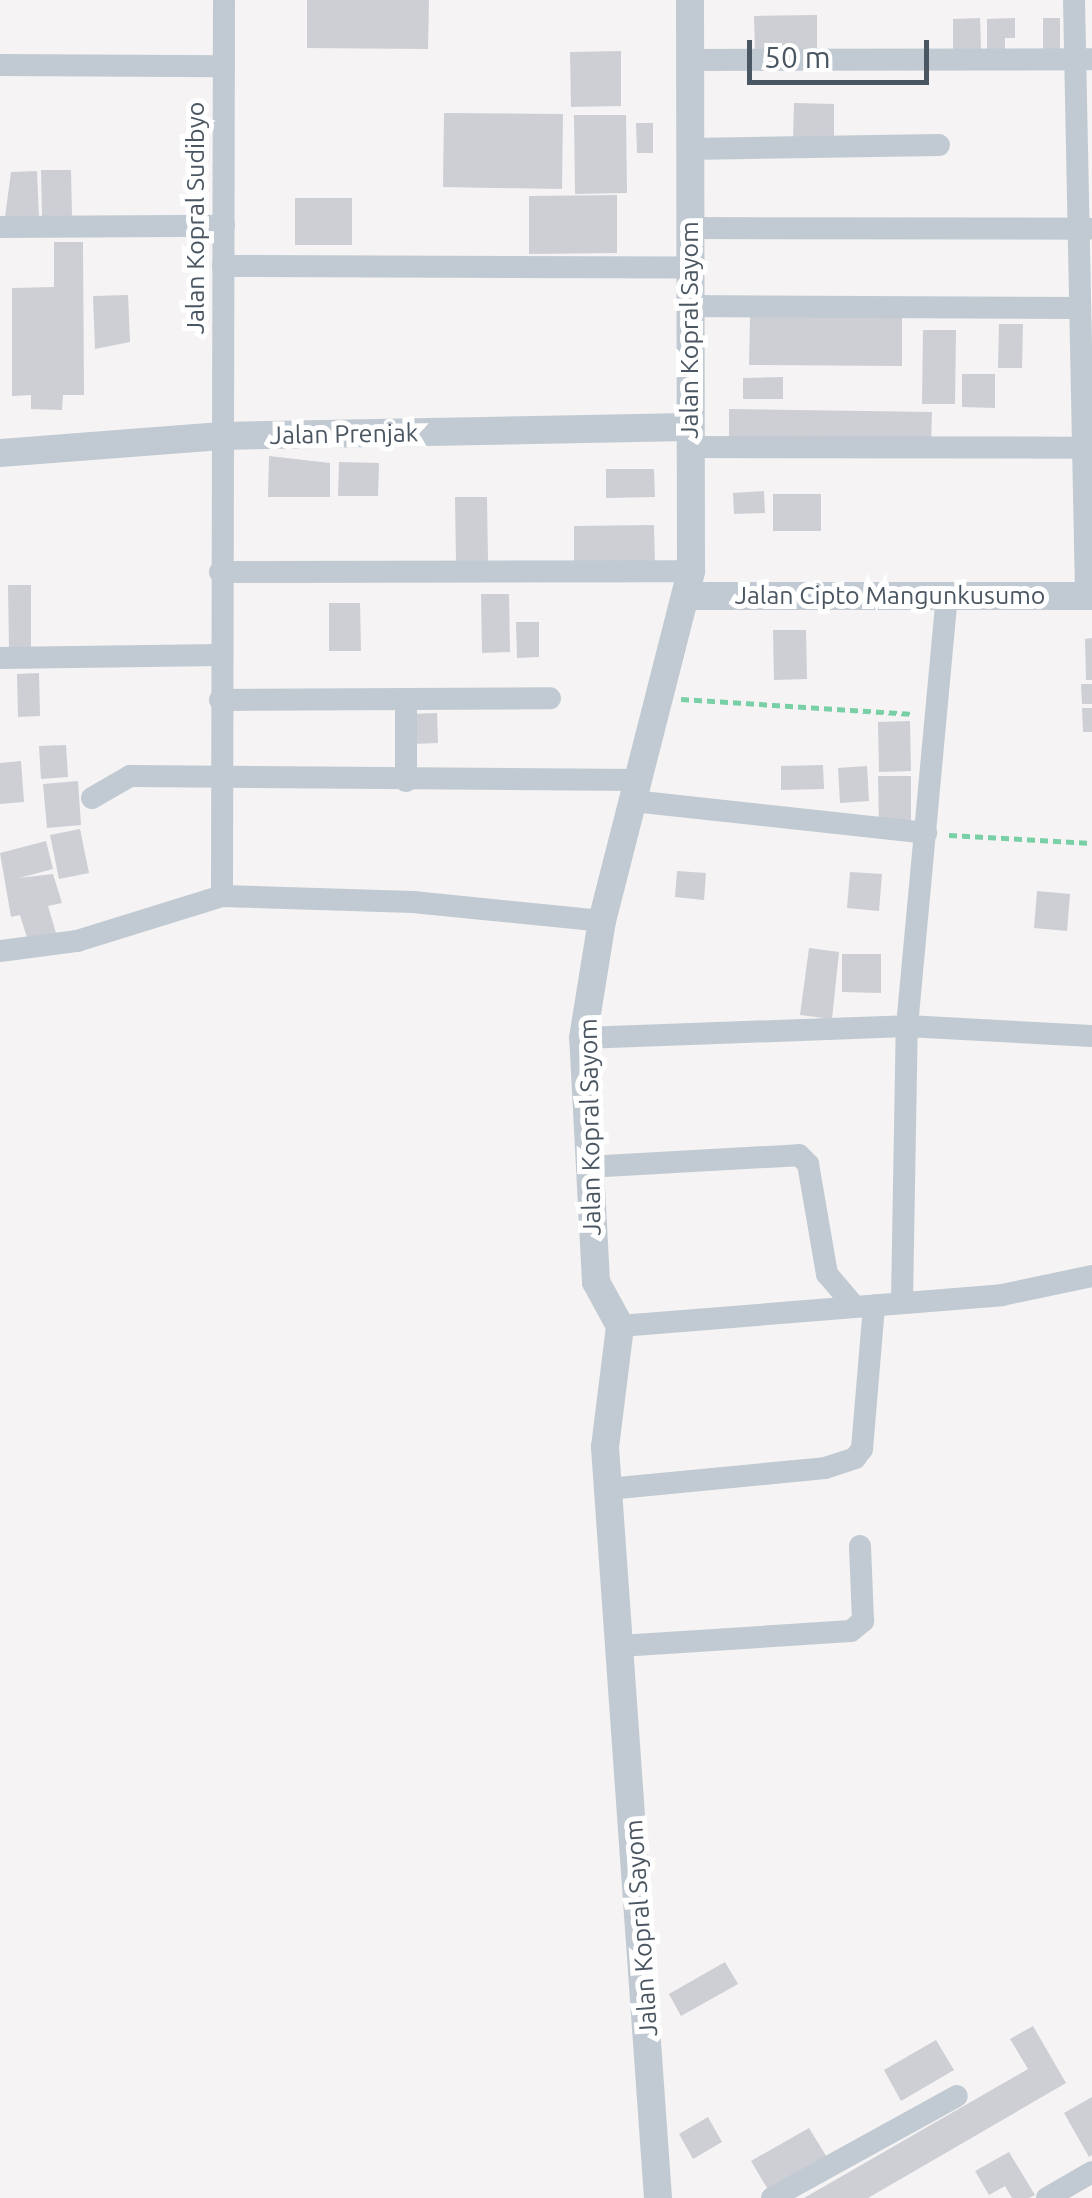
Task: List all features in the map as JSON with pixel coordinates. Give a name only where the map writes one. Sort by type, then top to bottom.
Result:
[{"type":"street","name":"Jalan Kopral Sudibyo","points":[[222,896],[224,0]]},
{"type":"street","name":"Jalan Kopral Sayom","points":[[658,2198],[605,1448],[620,1326],[596,1282],[583,1038],[602,921],[689,583],[686,268],[690,0]]},
{"type":"street","points":[[1074,0],[1083,60],[1085,228],[1080,308],[1086,415],[1081,448],[1089,596]]},
{"type":"street","points":[[689,60],[1083,60]]},
{"type":"street","points":[[0,65],[224,66]]},
{"type":"street","points":[[688,149],[938,145]]},
{"type":"street","points":[[0,227],[224,226]]},
{"type":"street","points":[[688,228],[1085,228]]},
{"type":"street","points":[[223,266],[686,268]]},
{"type":"street","points":[[687,306],[1080,308]]},
{"type":"street","name":"Jalan Prenjak","points":[[0,454],[221,436],[689,437]]},
{"type":"street","points":[[689,437],[1081,448]]},
{"type":"street","points":[[220,572],[689,583]]},
{"type":"street","name":"Jalan Cipto Mangunkusumo","points":[[689,583],[947,596],[1089,596]]},
{"type":"street","points":[[902,1300],[908,1026],[947,596]]},
{"type":"street","points":[[0,658],[221,655]]},
{"type":"street","points":[[220,700],[550,698]]},
{"type":"street","points":[[406,699],[406,781]]},
{"type":"street","points":[[92,798],[130,776],[221,781],[406,781],[636,791],[926,833]]},
{"type":"street","points":[[0,952],[76,941],[222,896],[412,902],[602,921]]},
{"type":"street","points":[[583,1038],[908,1026],[1092,1036]]},
{"type":"street","points":[[587,1167],[799,1155],[808,1164],[827,1274],[865,1306]]},
{"type":"street","points":[[620,1326],[902,1300],[1002,1296],[1092,1276]]},
{"type":"street","points":[[608,1489],[825,1468],[855,1458],[862,1450],[865,1306]]},
{"type":"street","points":[[620,1646],[851,1630],[863,1620],[860,1546]]},
{"type":"street","points":[[772,2198],[957,2096]]},
{"type":"street","points":[[1047,2198],[1092,2172]]},
{"type":"path","points":[[662,698],[937,716]]},
{"type":"path","points":[[926,833],[1092,843]]},
{"type":"building","points":[[307,0],[429,0],[428,49],[307,48]]},
{"type":"building","points":[[817,15],[817,51],[755,51],[754,16]]},
{"type":"building","points":[[980,18],[981,50],[953,50],[953,19]]},
{"type":"building","points":[[1015,18],[1015,38],[1005,38],[1005,52],[987,52],[987,19]]},
{"type":"building","points":[[1043,18],[1060,18],[1060,52],[1043,53]]},
{"type":"building","points":[[621,51],[621,106],[571,107],[570,52]]},
{"type":"building","points":[[794,103],[834,104],[834,141],[793,141]]},
{"type":"building","points":[[444,113],[563,114],[562,189],[443,187]]},
{"type":"building","points":[[574,115],[626,115],[627,193],[575,194]]},
{"type":"building","points":[[636,123],[653,123],[653,153],[637,153]]},
{"type":"building","points":[[41,170],[71,170],[72,217],[42,217]]},
{"type":"building","points":[[37,171],[39,217],[5,217],[11,172]]},
{"type":"building","points":[[617,195],[617,253],[529,254],[529,196]]},
{"type":"building","points":[[295,198],[352,198],[352,245],[295,245]]},
{"type":"building","points":[[54,242],[83,242],[84,395],[63,395],[62,410],[31,409],[31,395],[12,396],[12,288],[54,287]]},
{"type":"building","points":[[128,295],[130,342],[95,349],[93,296]]},
{"type":"building","points":[[750,316],[902,317],[902,366],[749,365]]},
{"type":"building","points":[[999,324],[1023,324],[1022,368],[998,368]]},
{"type":"building","points":[[923,330],[956,330],[955,404],[922,404]]},
{"type":"building","points":[[962,374],[995,374],[995,408],[962,407]]},
{"type":"building","points":[[783,377],[783,399],[743,399],[743,378]]},
{"type":"building","points":[[729,409],[932,412],[931,444],[729,441]]},
{"type":"building","points":[[269,456],[330,463],[330,497],[268,497]]},
{"type":"building","points":[[339,462],[379,463],[378,496],[338,496]]},
{"type":"building","points":[[606,469],[654,469],[655,497],[606,498]]},
{"type":"building","points":[[764,491],[765,513],[734,514],[733,493]]},
{"type":"building","points":[[773,494],[821,494],[821,531],[773,531]]},
{"type":"building","points":[[455,497],[487,497],[488,561],[456,561]]},
{"type":"building","points":[[654,525],[655,566],[574,567],[574,526]]},
{"type":"building","points":[[8,585],[31,585],[31,649],[9,649]]},
{"type":"building","points":[[481,594],[509,594],[510,652],[482,653]]},
{"type":"building","points":[[329,603],[360,603],[361,651],[329,651]]},
{"type":"building","points":[[516,622],[539,622],[539,657],[517,658]]},
{"type":"building","points":[[773,630],[806,630],[807,679],[774,680]]},
{"type":"building","points":[[1092,638],[1092,680],[1086,680],[1085,639]]},
{"type":"building","points":[[39,673],[40,716],[18,717],[17,674]]},
{"type":"building","points":[[1081,684],[1092,684],[1092,704],[1082,704]]},
{"type":"building","points":[[1082,708],[1092,708],[1092,732],[1083,732]]},
{"type":"building","points":[[437,713],[438,743],[412,744],[410,714]]},
{"type":"building","points":[[910,721],[911,771],[879,772],[878,722]]},
{"type":"building","points":[[66,745],[68,777],[41,779],[39,746]]},
{"type":"building","points":[[21,761],[24,802],[0,804],[0,763]]},
{"type":"building","points":[[823,765],[824,789],[781,790],[781,766]]},
{"type":"building","points":[[867,766],[869,801],[840,803],[838,768]]},
{"type":"building","points":[[878,776],[911,776],[911,824],[879,825]]},
{"type":"building","points":[[78,781],[81,825],[47,828],[43,784]]},
{"type":"building","points":[[80,829],[89,873],[59,879],[50,835]]},
{"type":"building","points":[[46,841],[53,869],[19,878],[53,874],[62,903],[48,906],[56,933],[28,941],[20,915],[11,917],[0,853]]},
{"type":"building","points":[[677,871],[706,873],[704,900],[675,897]]},
{"type":"building","points":[[850,872],[882,874],[879,911],[847,908]]},
{"type":"building","points":[[1037,891],[1070,894],[1067,931],[1034,928]]},
{"type":"building","points":[[809,948],[839,952],[832,1019],[800,1015]]},
{"type":"building","points":[[842,954],[881,954],[881,993],[842,992]]},
{"type":"building","points":[[725,1962],[738,1984],[681,2016],[669,1994]]},
{"type":"building","points":[[1033,2026],[1066,2083],[868,2198],[804,2198],[1028,2069],[1010,2039]]},
{"type":"building","points":[[936,2040],[954,2070],[901,2101],[884,2070]]},
{"type":"building","points":[[1092,2097],[1092,2155],[1089,2157],[1064,2113]]},
{"type":"building","points":[[708,2117],[722,2142],[693,2159],[679,2134]]},
{"type":"building","points":[[809,2128],[828,2159],[770,2193],[751,2161]]},
{"type":"building","points":[[1009,2152],[1035,2195],[1012,2198],[1005,2186],[989,2195],[975,2171]]}]
